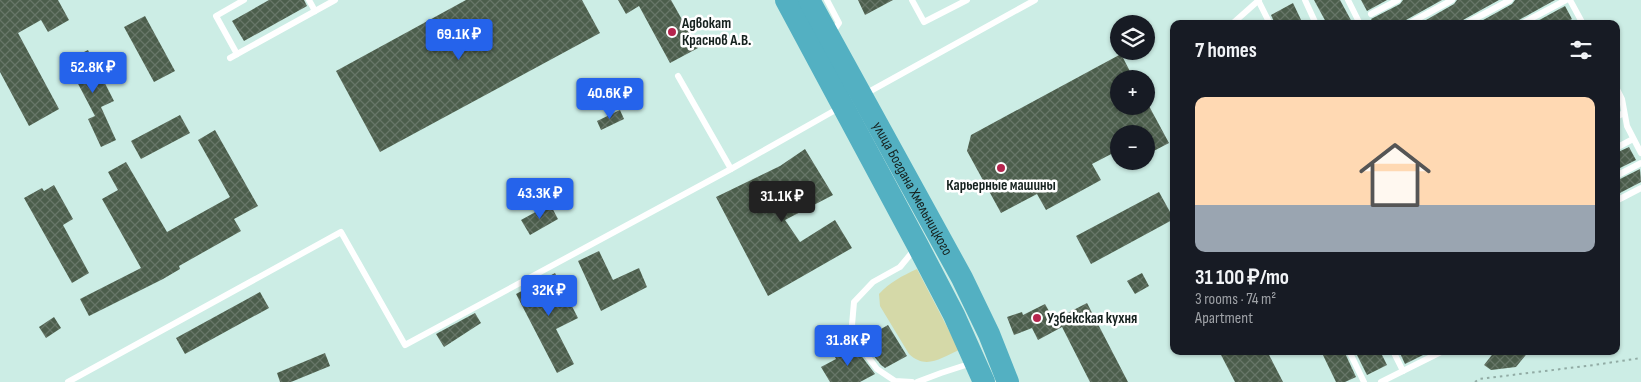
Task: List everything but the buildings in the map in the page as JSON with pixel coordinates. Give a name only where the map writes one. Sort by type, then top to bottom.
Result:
[{"type":"highway","name":"улица Богдана Хмельницкого","points":[[786,0],[852,101],[962,278],[989,334],[1008,382]]},
{"type":"highway","name":"улица Богдана Хмельницкого","points":[[808,0],[829,38],[852,101],[918,246],[942,290],[980,372]]},
{"type":"highway","points":[[942,290],[962,278]]},
{"type":"lane","points":[[237,54],[216,16],[244,0]]},
{"type":"lane","points":[[309,0],[315,11]]},
{"type":"lane","points":[[230,58],[335,0]]},
{"type":"lane","points":[[827,0],[839,23],[829,38]]},
{"type":"lane","points":[[912,0],[924,22],[967,0]]},
{"type":"lane","points":[[68,382],[341,232],[405,345],[732,169],[1035,0]]},
{"type":"lane","points":[[1236,20],[1259,0],[1268,20]]},
{"type":"lane","points":[[1305,0],[1314,20]]},
{"type":"lane","points":[[1348,0],[1358,20]]},
{"type":"lane","points":[[1371,14],[1398,0]]},
{"type":"lane","points":[[1415,20],[1452,0]]},
{"type":"lane","points":[[1472,20],[1510,0]]},
{"type":"lane","points":[[1528,20],[1566,0]]},
{"type":"lane","points":[[1570,0],[1580,20]]},
{"type":"lane","points":[[678,76],[732,169]]},
{"type":"lane","points":[[1620,95],[1627,126],[1641,153]]},
{"type":"lane","points":[[1620,114],[1624,112]]},
{"type":"lane","points":[[1620,146],[1633,138]]},
{"type":"lane","points":[[1620,174],[1641,163]]},
{"type":"lane","points":[[1620,199],[1641,188]]},
{"type":"lane","points":[[912,382],[895,381],[877,369],[861,347],[852,325],[854,302],[873,282],[900,267],[918,246]]},
{"type":"lane","points":[[1351,355],[1364,382]]},
{"type":"lane","points":[[1395,355],[1403,371]]},
{"type":"lane","points":[[1381,382],[1434,355]]},
{"type":"lane","points":[[917,382],[941,373],[980,372]]},
{"type":"path","points":[[1475,382],[1641,358]]},
{"type":"green space","points":[[917,269],[959,350],[940,359],[928,362],[915,359],[909,354],[880,306],[879,294],[887,286]]},
{"type":"place","name":"Адвокат Краснов А.В.","points":[[672,32]]},
{"type":"place","name":"Карьерные машины","points":[[1001,168]]},
{"type":"place","name":"Узбекская кухня","points":[[1037,318]]}]
